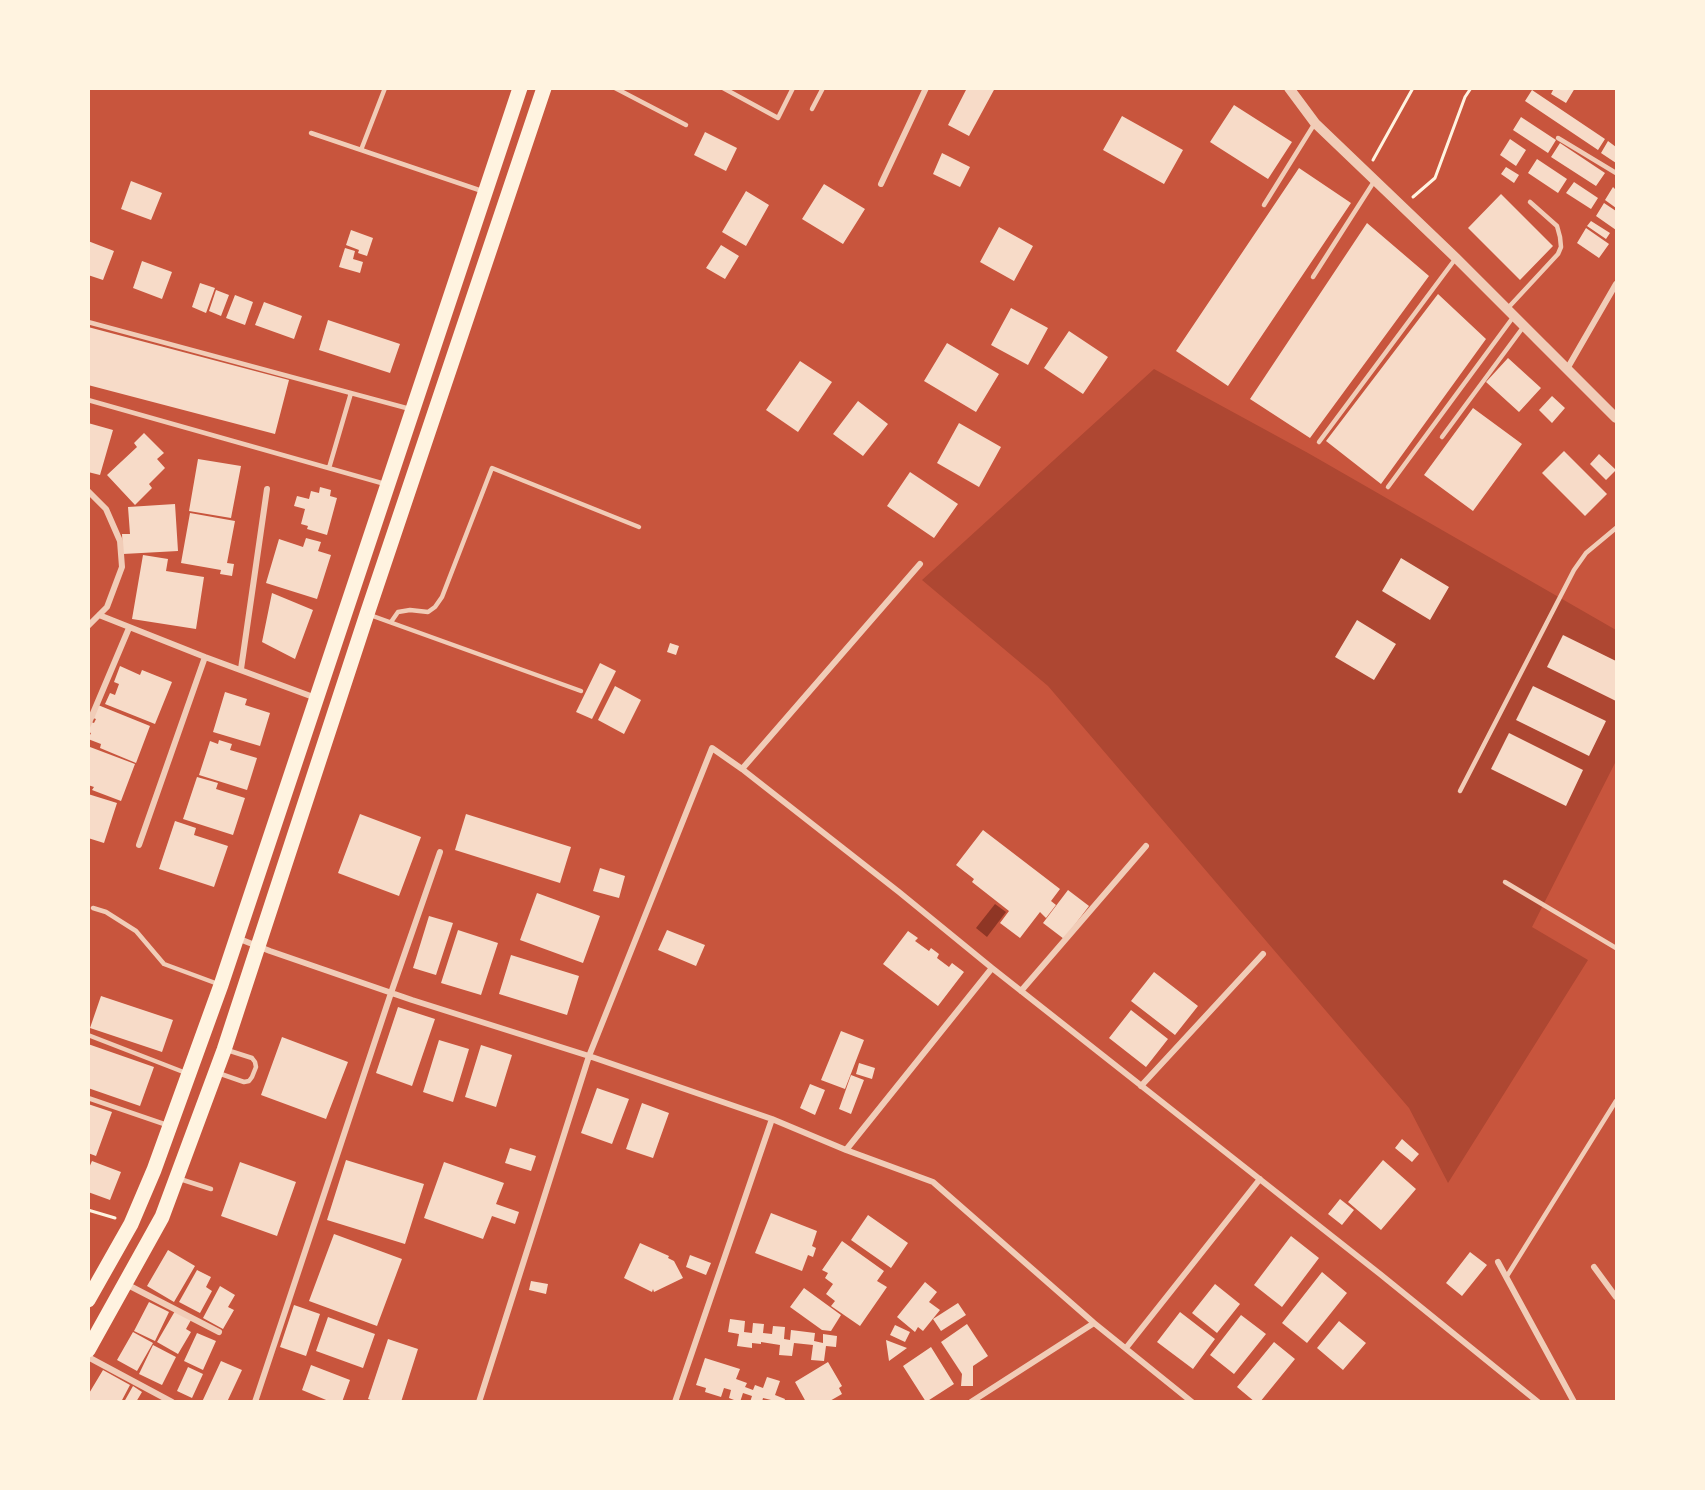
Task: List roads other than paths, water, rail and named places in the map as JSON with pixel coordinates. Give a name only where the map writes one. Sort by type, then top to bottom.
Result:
[{"type":"main road","points":[[88,1300],[131,1224],[154,1170],[221,985],[520,88]]},
{"type":"main road","points":[[88,1350],[162,1217],[224,1050],[367,614],[544,88]]},
{"type":"street","points":[[881,184],[926,88]]},
{"type":"street","points":[[1289,88],[1315,123],[1456,258],[1617,418]]},
{"type":"street","points":[[1567,369],[1617,284]]},
{"type":"street","points":[[241,669],[267,489]]},
{"type":"street","points":[[88,491],[106,509],[120,541],[122,567],[107,607],[88,626]]},
{"type":"street","points":[[742,769],[920,564]]},
{"type":"street","points":[[99,615],[317,698]]},
{"type":"street","points":[[88,725],[129,627]]},
{"type":"street","points":[[139,845],[205,657]]},
{"type":"street","points":[[479,1401],[589,1056],[712,748],[899,892],[1538,1401]]},
{"type":"street","points":[[1021,991],[1146,846]]},
{"type":"street","points":[[255,1401],[440,852]]},
{"type":"street","points":[[237,938],[391,993],[589,1056],[772,1119],[846,1150],[933,1182],[1094,1323],[1192,1401]]},
{"type":"street","points":[[1142,1086],[1263,954]]},
{"type":"street","points":[[846,1150],[992,968]]},
{"type":"street","points":[[675,1401],[772,1119]]},
{"type":"street","points":[[1126,1348],[1260,1179]]},
{"type":"street","points":[[1498,1262],[1574,1401]]},
{"type":"street","points":[[1593,1268],[1617,1297]]},
{"type":"street","points":[[125,1283],[219,1332]]},
{"type":"street","points":[[972,1401],[1094,1323]]},
{"type":"street","points":[[88,1357],[172,1401]]},
{"type":"lane","points":[[362,150],[385,88]]},
{"type":"lane","points":[[615,88],[686,125]]},
{"type":"lane","points":[[723,88],[778,118],[793,88]]},
{"type":"lane","points":[[812,110],[823,88]]},
{"type":"lane","points":[[1264,205],[1315,123]]},
{"type":"lane","points":[[311,133],[484,192]]},
{"type":"lane","points":[[1558,138],[1617,173]]},
{"type":"lane","points":[[1313,277],[1376,180]]},
{"type":"lane","points":[[1388,487],[1511,313],[1558,254],[1561,247],[1557,226],[1530,202]]},
{"type":"lane","points":[[1319,442],[1456,258]]},
{"type":"lane","points":[[88,322],[413,410]]},
{"type":"lane","points":[[1442,437],[1524,326]]},
{"type":"lane","points":[[328,468],[351,393]]},
{"type":"lane","points":[[88,400],[388,485]]},
{"type":"lane","points":[[391,622],[398,612],[410,610],[428,612],[442,597],[492,468],[639,527]]},
{"type":"lane","points":[[1460,791],[1574,570],[1586,553],[1617,528]]},
{"type":"lane","points":[[367,614],[581,691]]},
{"type":"lane","points":[[1505,882],[1617,948]]},
{"type":"lane","points":[[93,908],[106,912],[136,931],[164,964],[221,985]]},
{"type":"lane","points":[[88,1035],[188,1074]]},
{"type":"lane","points":[[216,1072],[244,1082],[249,1081],[256,1067],[252,1058],[224,1050]]},
{"type":"lane","points":[[88,1098],[170,1125]]},
{"type":"lane","points":[[1507,1276],[1617,1101]]},
{"type":"lane","points":[[177,1178],[211,1189]]}]
